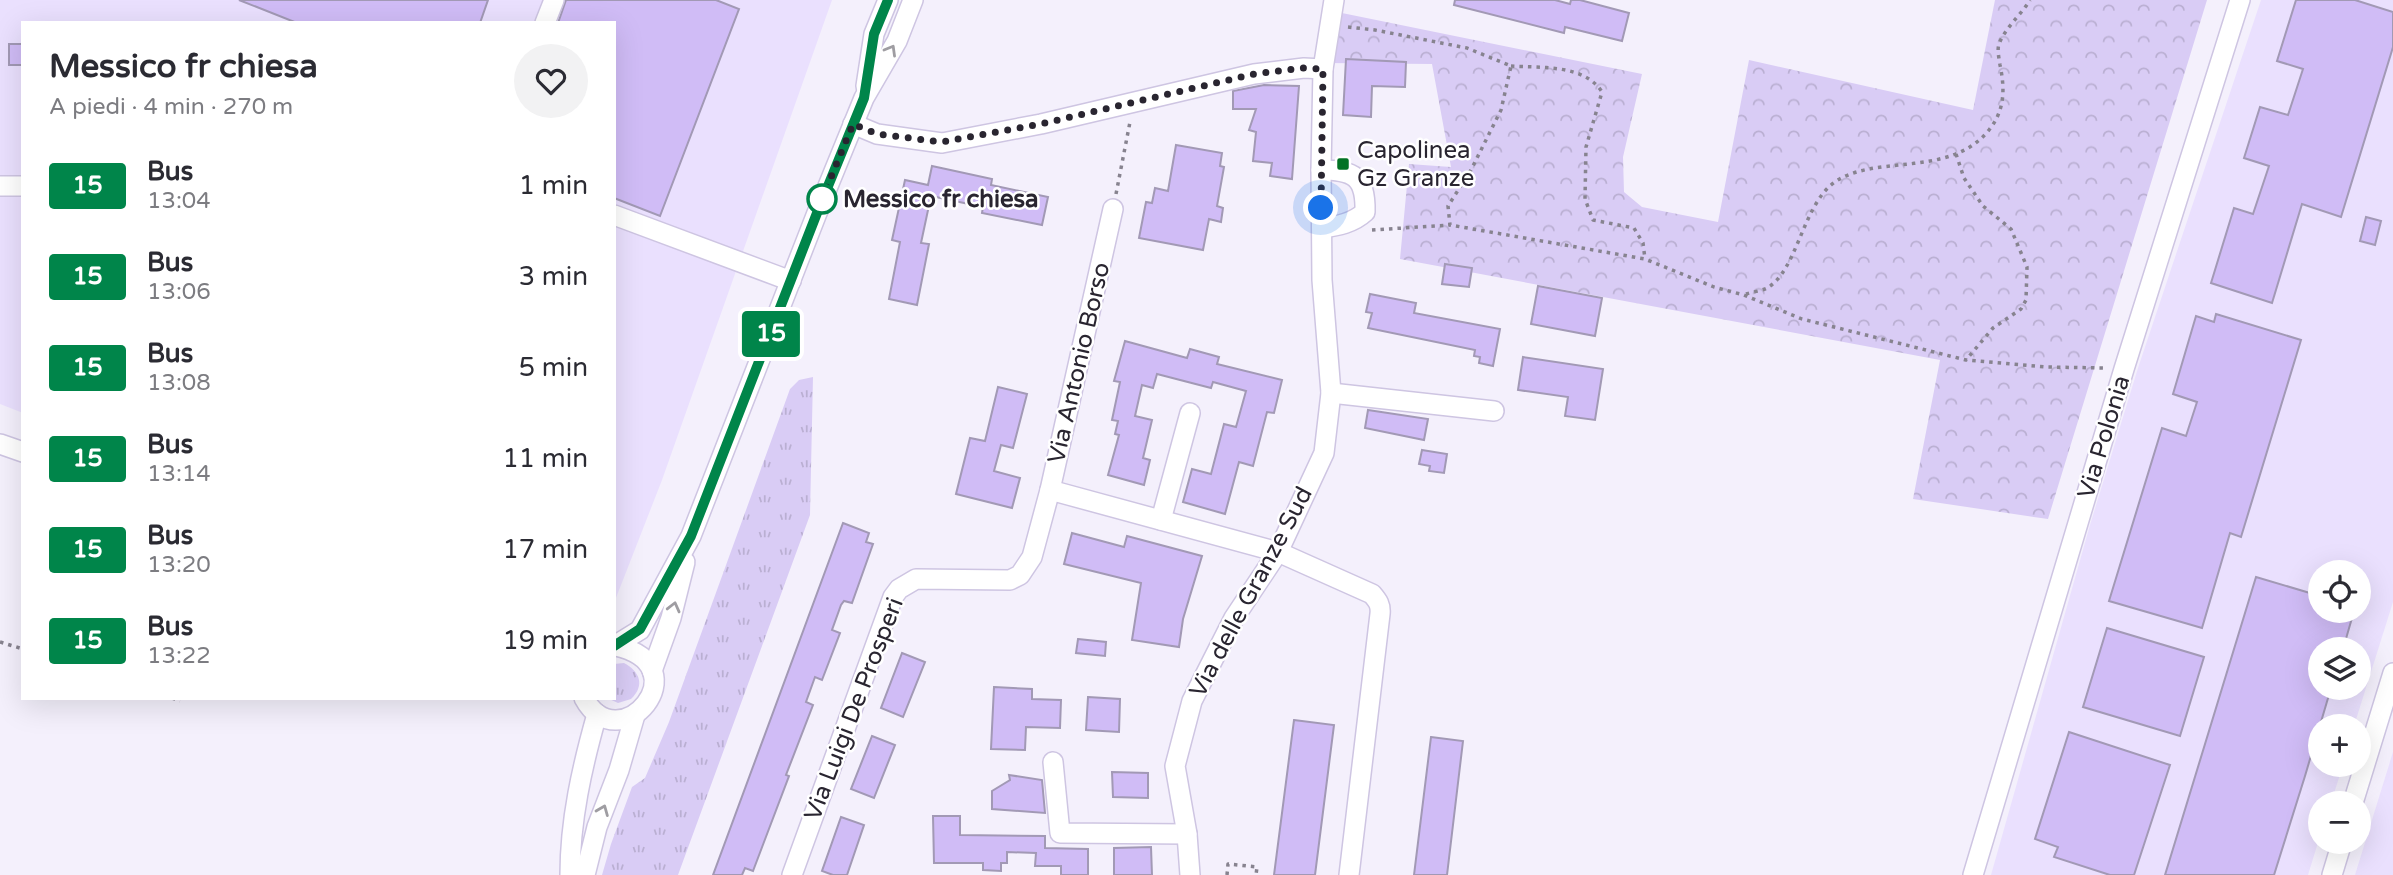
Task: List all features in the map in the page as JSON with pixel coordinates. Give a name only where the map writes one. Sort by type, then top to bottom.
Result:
[{"type":"street","points":[[546,21],[554,0]]},
{"type":"street","points":[[864,98],[874,34],[888,0]]},
{"type":"street","points":[[616,645],[640,629],[691,536],[853,124],[864,98],[897,41],[913,0]]},
{"type":"street","name":"Via delle Granze Sud","points":[[1190,875],[1188,834],[1175,766],[1192,701],[1234,618],[1278,552],[1324,453],[1331,393],[1322,281],[1323,69],[1334,0]]},
{"type":"street","name":"Via Polonia","points":[[1973,875],[2124,369],[2239,0]]},
{"type":"street","points":[[853,124],[877,134],[942,142],[1041,124],[1254,74],[1304,68],[1323,69]]},
{"type":"street","points":[[1321,170],[1338,170],[1361,182],[1366,196],[1366,212],[1358,218],[1322,228]]},
{"type":"street","points":[[0,186],[21,186]]},
{"type":"street","name":"Via Antonio Borso","points":[[1113,209],[1049,490],[1278,552],[1372,594],[1380,607],[1349,875]]},
{"type":"street","points":[[616,216],[791,281]]},
{"type":"street","points":[[1331,393],[1494,411]]},
{"type":"street","points":[[1161,520],[1190,414]]},
{"type":"street","points":[[0,444],[21,451]]},
{"type":"street","name":"Via Luigi De Prosperi","points":[[792,875],[893,597],[899,589],[916,579],[1010,580],[1020,575],[1031,558],[1049,490]]},
{"type":"street","points":[[585,700],[597,714],[621,720],[644,708],[652,694],[652,671],[671,618],[691,536]]},
{"type":"street","points":[[616,646],[634,650],[643,657],[652,671]]},
{"type":"street","points":[[2357,791],[2393,673]]},
{"type":"street","points":[[570,875],[572,824],[585,757],[597,714]]},
{"type":"street","points":[[584,875],[597,827],[619,770],[635,715]]},
{"type":"street","points":[[1053,762],[1060,833],[1188,834]]},
{"type":"street","points":[[2332,875],[2338,854]]},
{"type":"path","points":[[1744,295],[1767,288],[1780,276],[1816,201],[1830,186],[1845,176],[1938,160],[1956,154],[1988,132],[2003,99],[1999,44],[2030,0]]},
{"type":"path","points":[[1329,25],[1375,30],[1467,48],[1511,66],[1554,69],[1580,74],[1596,82],[1602,92],[1586,147],[1586,199],[1593,219],[1634,228],[1643,243],[1645,259]]},
{"type":"path","points":[[1450,225],[1448,206],[1471,170],[1501,110],[1511,66]]},
{"type":"path","points":[[1113,209],[1133,103]]},
{"type":"path","points":[[1956,154],[1964,178],[1983,206],[2011,229],[2027,267],[2026,300],[2021,309],[1993,328],[1966,360]]},
{"type":"path","points":[[1343,224],[1354,230],[1450,225],[1645,259],[1802,319],[1966,360],[2046,367],[2124,369]]},
{"type":"path","points":[[0,642],[21,648]]},
{"type":"path","points":[[1227,875],[1228,864],[1257,867],[1256,875]]},
{"type":"shaded area","points":[[0,0],[832,0],[662,480],[616,598],[616,21],[21,21],[21,412],[0,404]]},
{"type":"shaded area","points":[[2261,0],[2393,0],[2393,602],[2371,672],[2371,637],[2308,637],[2308,700],[2362,700],[2358,714],[2308,714],[2308,777],[2339,777],[2335,791],[2308,791],[2308,854],[2314,854],[2308,875],[1991,875],[2090,525],[2138,368]]},
{"type":"shaded area","points":[[2393,752],[2393,875],[2355,875],[2361,854],[2371,854],[2371,823]]},
{"type":"green space","points":[[1995,0],[2207,0],[2048,519],[1913,499],[1940,360],[1400,259],[1409,164],[1451,167],[1432,64],[1324,63],[1337,12],[1642,74],[1623,157],[1624,192],[1642,207],[1718,222],[1749,60],[1973,110]]},
{"type":"green space","points":[[813,377],[810,515],[678,875],[602,875],[632,787],[645,778],[669,722],[790,389],[799,380]]},
{"type":"green space","points":[[624,663],[634,670],[639,679],[636,694],[631,699],[618,703],[611,700],[616,700],[616,664]]},
{"type":"building","points":[[239,0],[488,0],[481,21],[292,21]]},
{"type":"building","points":[[566,0],[716,0],[739,9],[660,216],[616,199],[616,21],[559,21]]},
{"type":"building","points":[[1455,0],[1555,0],[1570,4],[1571,0],[1580,0],[1629,13],[1622,41],[1565,27],[1564,33],[1454,5]]},
{"type":"building","points":[[2296,0],[2355,0],[2393,12],[2393,47],[2341,217],[2302,204],[2272,303],[2211,283],[2234,208],[2253,214],[2269,166],[2244,158],[2260,107],[2288,115],[2303,69],[2277,61]]},
{"type":"building","points":[[9,44],[21,44],[21,65],[9,65]]},
{"type":"building","points":[[1346,59],[1406,62],[1405,87],[1372,86],[1371,117],[1343,115]]},
{"type":"building","points":[[1264,85],[1299,86],[1292,179],[1270,176],[1272,163],[1253,161],[1256,132],[1249,130],[1256,109],[1233,109],[1233,91]]},
{"type":"building","points":[[1176,145],[1222,153],[1220,166],[1224,167],[1217,206],[1223,208],[1221,222],[1209,219],[1203,250],[1139,238],[1146,202],[1152,203],[1155,188],[1168,191]]},
{"type":"building","points":[[932,166],[992,179],[991,185],[1048,197],[1042,225],[982,213],[983,207],[931,196],[921,243],[929,244],[917,305],[889,299],[900,242],[892,240],[905,180],[928,185]]},
{"type":"building","points":[[2366,217],[2381,221],[2375,245],[2360,241]]},
{"type":"building","points":[[1445,264],[1472,268],[1469,287],[1442,284]]},
{"type":"building","points":[[1538,286],[1602,298],[1595,336],[1531,324]]},
{"type":"building","points":[[1370,294],[1416,303],[1414,313],[1500,329],[1493,366],[1479,363],[1480,357],[1474,356],[1475,350],[1368,328],[1372,313],[1366,312]]},
{"type":"building","points":[[2216,314],[2301,340],[2241,537],[2230,533],[2202,628],[2109,601],[2162,428],[2186,436],[2197,402],[2173,394],[2196,316],[2214,322]]},
{"type":"building","points":[[1125,341],[1187,358],[1190,349],[1219,357],[1217,364],[1282,380],[1274,413],[1267,412],[1253,466],[1239,462],[1225,514],[1183,502],[1192,469],[1211,474],[1224,424],[1236,427],[1246,391],[1213,382],[1211,388],[1157,374],[1153,388],[1142,385],[1135,416],[1152,420],[1143,458],[1150,460],[1144,485],[1108,475],[1119,435],[1115,434],[1118,421],[1112,420],[1120,382],[1114,381]]},
{"type":"building","points":[[1523,357],[1603,369],[1595,420],[1565,416],[1568,397],[1518,390]]},
{"type":"building","points":[[998,387],[1027,394],[1013,448],[1001,445],[994,471],[1020,478],[1012,508],[956,494],[970,438],[985,441]]},
{"type":"building","points":[[1368,410],[1428,419],[1424,440],[1365,428]]},
{"type":"building","points":[[1422,450],[1447,454],[1444,473],[1429,471],[1430,466],[1419,464]]},
{"type":"building","points":[[843,523],[869,533],[866,542],[873,544],[852,603],[844,601],[841,605],[832,630],[840,633],[822,680],[815,677],[806,702],[813,705],[786,775],[789,776],[753,871],[745,868],[742,875],[713,875]]},
{"type":"building","points":[[1072,533],[1124,547],[1127,536],[1202,556],[1183,619],[1179,647],[1132,640],[1141,583],[1064,564]]},
{"type":"building","points":[[2256,577],[2308,592],[2308,623],[2351,623],[2346,637],[2308,637],[2308,700],[2327,700],[2323,714],[2308,714],[2308,766],[2274,875],[2165,875]]},
{"type":"building","points":[[2107,628],[2204,657],[2180,736],[2083,707]]},
{"type":"building","points":[[1078,639],[1106,642],[1105,656],[1076,653]]},
{"type":"building","points":[[902,653],[925,662],[903,717],[881,708]]},
{"type":"building","points":[[994,687],[1032,689],[1032,699],[1061,700],[1060,728],[1026,727],[1025,750],[991,749]]},
{"type":"building","points":[[1088,697],[1120,699],[1119,732],[1086,730]]},
{"type":"building","points":[[1294,720],[1334,725],[1315,875],[1274,875]]},
{"type":"building","points":[[2069,732],[2170,765],[2134,875],[2110,875],[2054,857],[2058,847],[2035,839]]},
{"type":"building","points":[[872,736],[895,745],[874,798],[851,789]]},
{"type":"building","points":[[1431,737],[1463,741],[1447,875],[1414,875]]},
{"type":"building","points":[[1112,772],[1148,773],[1148,798],[1113,797]]},
{"type":"building","points":[[1009,775],[1042,780],[1045,813],[992,809],[992,791],[1010,780]]},
{"type":"building","points":[[933,816],[960,816],[960,835],[1045,836],[1045,848],[1088,849],[1088,875],[1061,875],[1061,866],[1035,866],[1036,853],[1007,852],[1007,863],[1001,863],[1001,871],[983,870],[983,863],[934,863]]},
{"type":"building","points":[[841,817],[864,825],[847,875],[833,875],[822,871]]},
{"type":"building","points":[[1151,847],[1152,875],[1114,875],[1114,848]]},
{"type":"bus line","name":"15","points":[[616,646],[640,629],[691,536],[864,98],[874,34],[888,0]]},
{"type":"place","name":"Capolinea Gz Granze","points":[[1343,164]]},
{"type":"place","name":"Messico fr chiesa","points":[[822,199]]},
{"type":"route","points":[[822,199],[853,124],[877,134],[942,142],[1041,124],[1254,74],[1304,68],[1323,69],[1321,208]]}]
